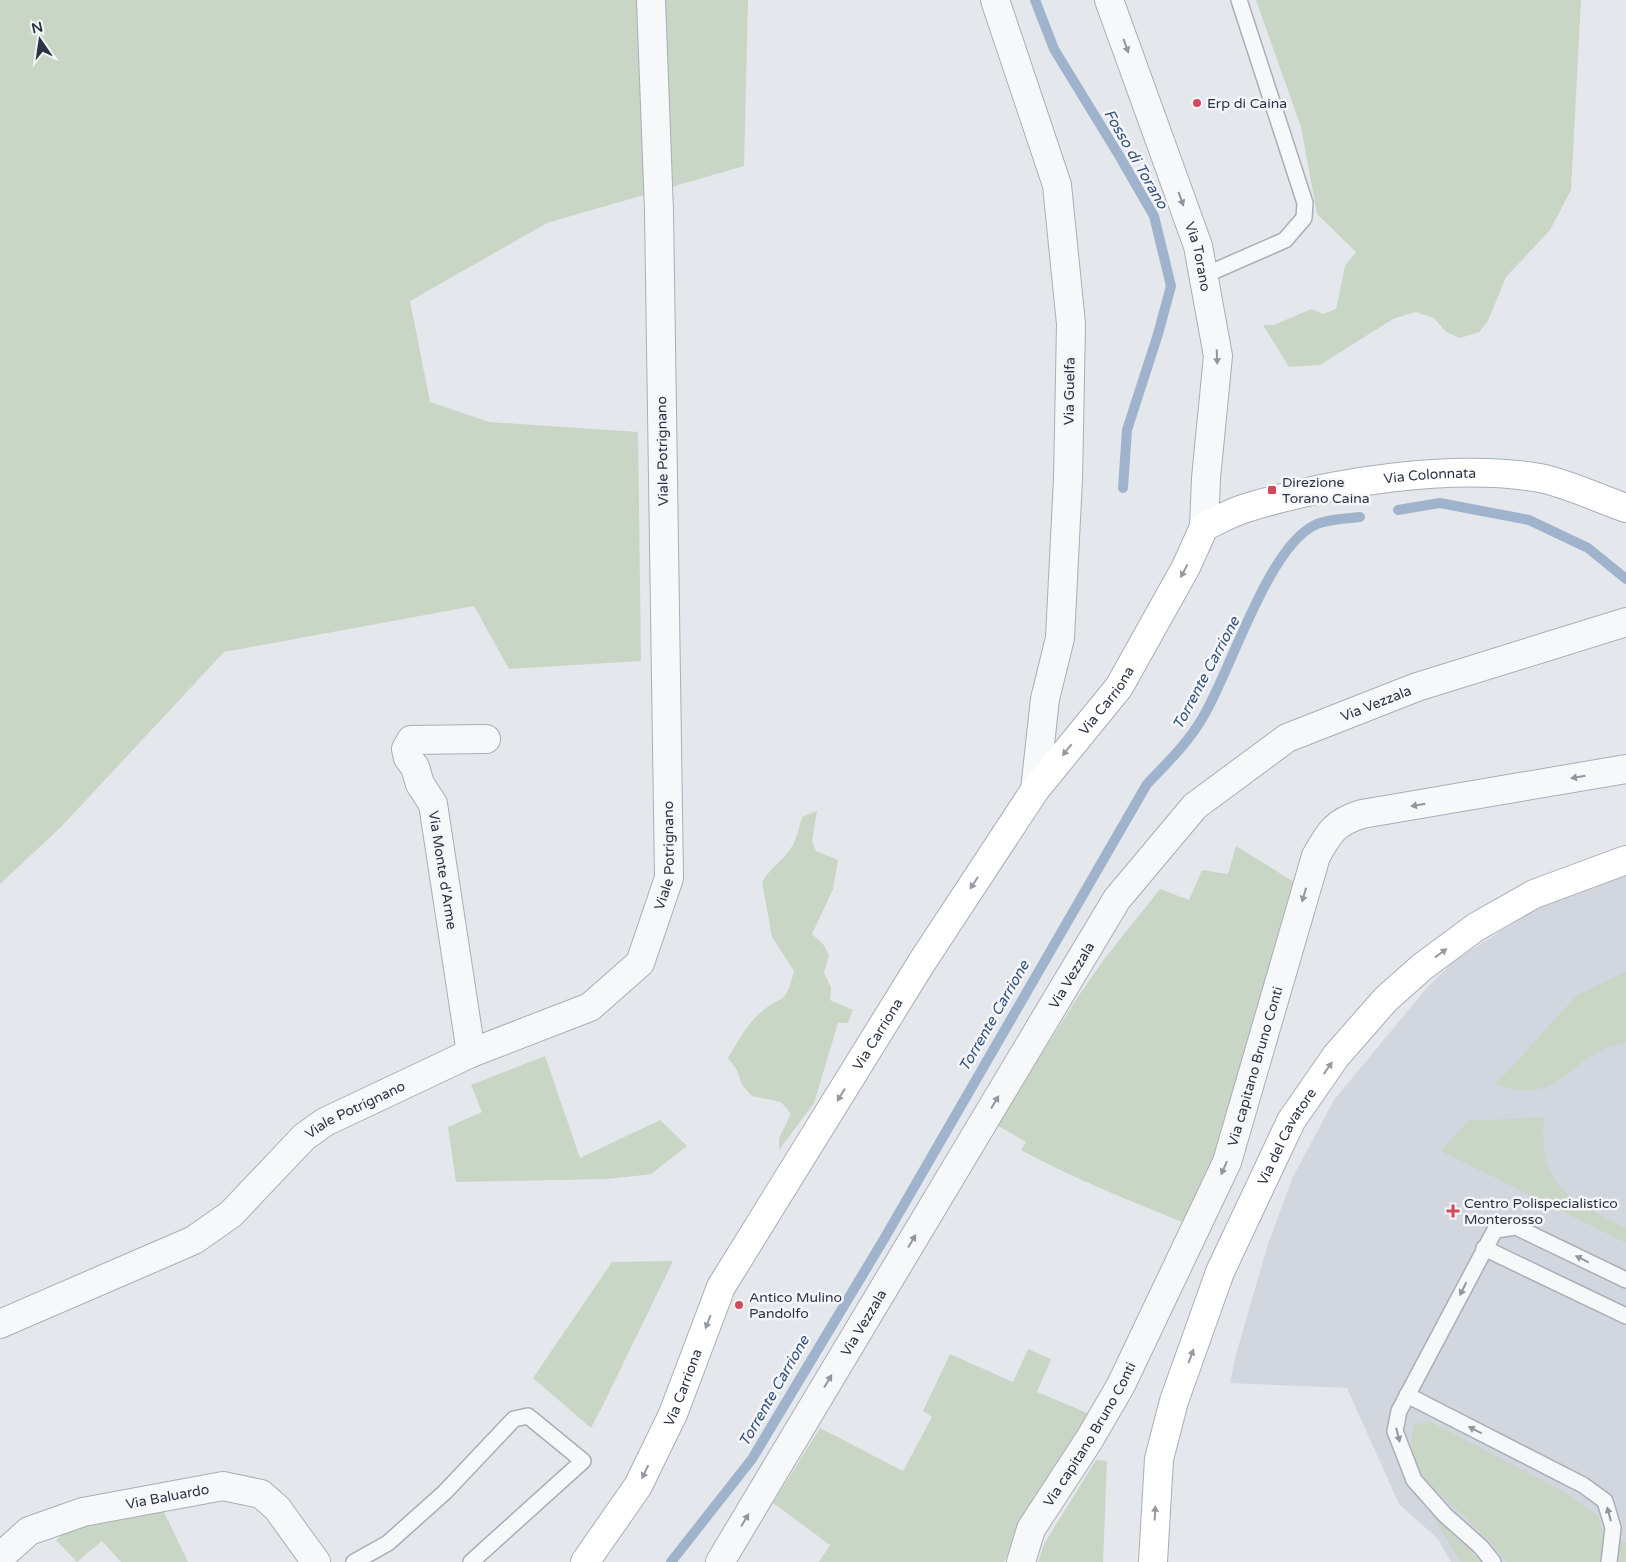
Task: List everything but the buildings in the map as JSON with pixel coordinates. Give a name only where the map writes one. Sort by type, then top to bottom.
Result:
[{"type":"main road","name":"Via Colonnata","points":[[1204,526],[1245,508],[1371,480],[1478,471],[1542,478],[1626,508]]},
{"type":"main road","name":"Via Carriona","points":[[585,1562],[638,1486],[672,1414],[722,1287],[922,962],[1035,790],[1119,686],[1186,568],[1204,526]]},
{"type":"main road","name":"Via del Cavatore","points":[[1153,1562],[1159,1459],[1174,1401],[1220,1272],[1291,1122],[1336,1056],[1386,998],[1422,967],[1476,927],[1534,894],[1626,860]]},
{"type":"street","name":"Viale Potrignano","points":[[0,1324],[194,1240],[231,1214],[304,1136],[325,1122],[471,1053],[590,1007],[640,963],[669,878],[659,211],[651,0]]},
{"type":"street","name":"Via Guelfa","points":[[995,0],[1057,185],[1071,324],[1068,479],[1060,638],[1045,699],[1035,790]]},
{"type":"street","name":"Via Torano","points":[[1109,0],[1198,246],[1218,356],[1206,478],[1204,526]]},
{"type":"street","name":"Via Vezzala","points":[[720,1562],[1117,899],[1195,806],[1287,738],[1417,687],[1621,624]]},
{"type":"street","name":"Via Monte d'Arme","points":[[471,1053],[433,804],[420,784],[406,749],[411,740],[486,739]]},
{"type":"street","name":"Via capitano Bruno Conti","points":[[1021,1562],[1031,1529],[1089,1440],[1121,1385],[1227,1162],[1316,856],[1329,833],[1344,820],[1362,814],[1626,769]]},
{"type":"street","name":"Via Baluardo","points":[[0,1557],[29,1531],[84,1512],[223,1486],[261,1494],[277,1508],[316,1562]]},
{"type":"lane","points":[[1203,276],[1285,240],[1304,218],[1305,203],[1239,0]]},
{"type":"lane","points":[[1493,1562],[1481,1547],[1445,1515],[1414,1480],[1395,1431],[1399,1411],[1495,1230],[1516,1227],[1626,1280]]},
{"type":"lane","points":[[1484,1248],[1626,1316]]},
{"type":"lane","points":[[1407,1395],[1583,1485],[1605,1501],[1612,1528],[1609,1562]]},
{"type":"lane","points":[[354,1562],[388,1543],[445,1492],[514,1419],[528,1416],[583,1461],[472,1562]]},
{"type":"shaded area","name":"Centro Polispecialistico Monterosso","points":[[1626,875],[1626,1562],[1451,1562],[1438,1539],[1399,1504],[1347,1388],[1230,1383],[1235,1358],[1268,1244],[1292,1179],[1334,1100],[1426,989],[1453,962],[1550,899]]},
{"type":"green space","points":[[0,0],[748,0],[744,166],[547,223],[410,301],[430,402],[489,422],[638,432],[641,661],[509,669],[474,606],[224,652],[61,827],[0,884]]},
{"type":"green space","points":[[1256,0],[1581,0],[1571,190],[1550,230],[1506,277],[1488,321],[1479,332],[1460,338],[1446,332],[1434,318],[1415,312],[1393,319],[1320,365],[1289,367],[1263,325],[1274,325],[1311,309],[1323,314],[1336,309],[1345,266],[1356,252],[1317,214],[1301,127]]},
{"type":"green space","points":[[817,811],[812,841],[816,851],[838,860],[833,889],[812,934],[823,944],[829,955],[824,973],[831,987],[830,1000],[853,1010],[848,1023],[838,1023],[814,1103],[779,1150],[779,1138],[791,1114],[781,1102],[752,1096],[742,1085],[737,1070],[728,1058],[751,1023],[760,1013],[785,995],[791,982],[794,971],[772,937],[762,882],[791,848],[802,817]]},
{"type":"green space","points":[[1236,846],[1294,882],[1211,1170],[1187,1224],[1041,1161],[1021,1150],[1026,1142],[997,1125],[1077,998],[1105,958],[1160,889],[1189,900],[1202,870],[1228,874]]},
{"type":"green space","points":[[1626,972],[1626,1042],[1603,1049],[1564,1077],[1542,1088],[1530,1090],[1515,1089],[1496,1084],[1577,995]]},
{"type":"green space","points":[[545,1056],[580,1158],[660,1120],[687,1146],[651,1174],[606,1179],[456,1182],[448,1127],[482,1112],[471,1085]]},
{"type":"green space","points":[[1544,1117],[1546,1160],[1553,1176],[1562,1189],[1574,1199],[1626,1228],[1626,1243],[1441,1151],[1468,1121]]},
{"type":"green space","points":[[673,1261],[591,1428],[533,1378],[612,1262]]},
{"type":"green space","points":[[1028,1349],[1051,1359],[1037,1392],[1092,1415],[1018,1530],[1004,1562],[819,1562],[830,1545],[773,1503],[820,1428],[903,1471],[932,1417],[923,1411],[950,1354],[1013,1382]]},
{"type":"green space","points":[[1429,1421],[1559,1489],[1599,1516],[1604,1541],[1601,1562],[1507,1562],[1489,1540],[1429,1484],[1414,1462],[1411,1442],[1414,1425]]},
{"type":"green space","points":[[1096,1460],[1107,1461],[1103,1562],[1038,1562],[1044,1544]]},
{"type":"green space","points":[[162,1508],[188,1562],[121,1562],[102,1541],[77,1562],[56,1540],[73,1526]]},
{"type":"green space","points":[[1432,1515],[1482,1562],[1461,1562]]},
{"type":"green space","points":[[1618,1539],[1626,1543],[1626,1562],[1618,1562]]},
{"type":"waterway","name":"Fosso di Torano","points":[[1035,0],[1054,49],[1154,216],[1171,286],[1158,334],[1127,430],[1123,488]]},
{"type":"waterway","name":"Torrente Carrione","points":[[1398,510],[1440,503],[1529,520],[1588,548],[1626,579]]},
{"type":"waterway","name":"Torrente Carrione","points":[[671,1562],[752,1459],[884,1239],[1147,784],[1184,744],[1203,717],[1266,583],[1282,558],[1298,538],[1315,525],[1331,520],[1360,517]]},
{"type":"place","name":"Erp di Caina","points":[[1197,103]]},
{"type":"place","name":"Direzione Torano Caina","points":[[1272,490]]},
{"type":"place","name":"Centro Polispecialistico Monterosso","points":[[1453,1211]]},
{"type":"place","name":"Antico Mulino Pandolfo","points":[[739,1305]]}]
